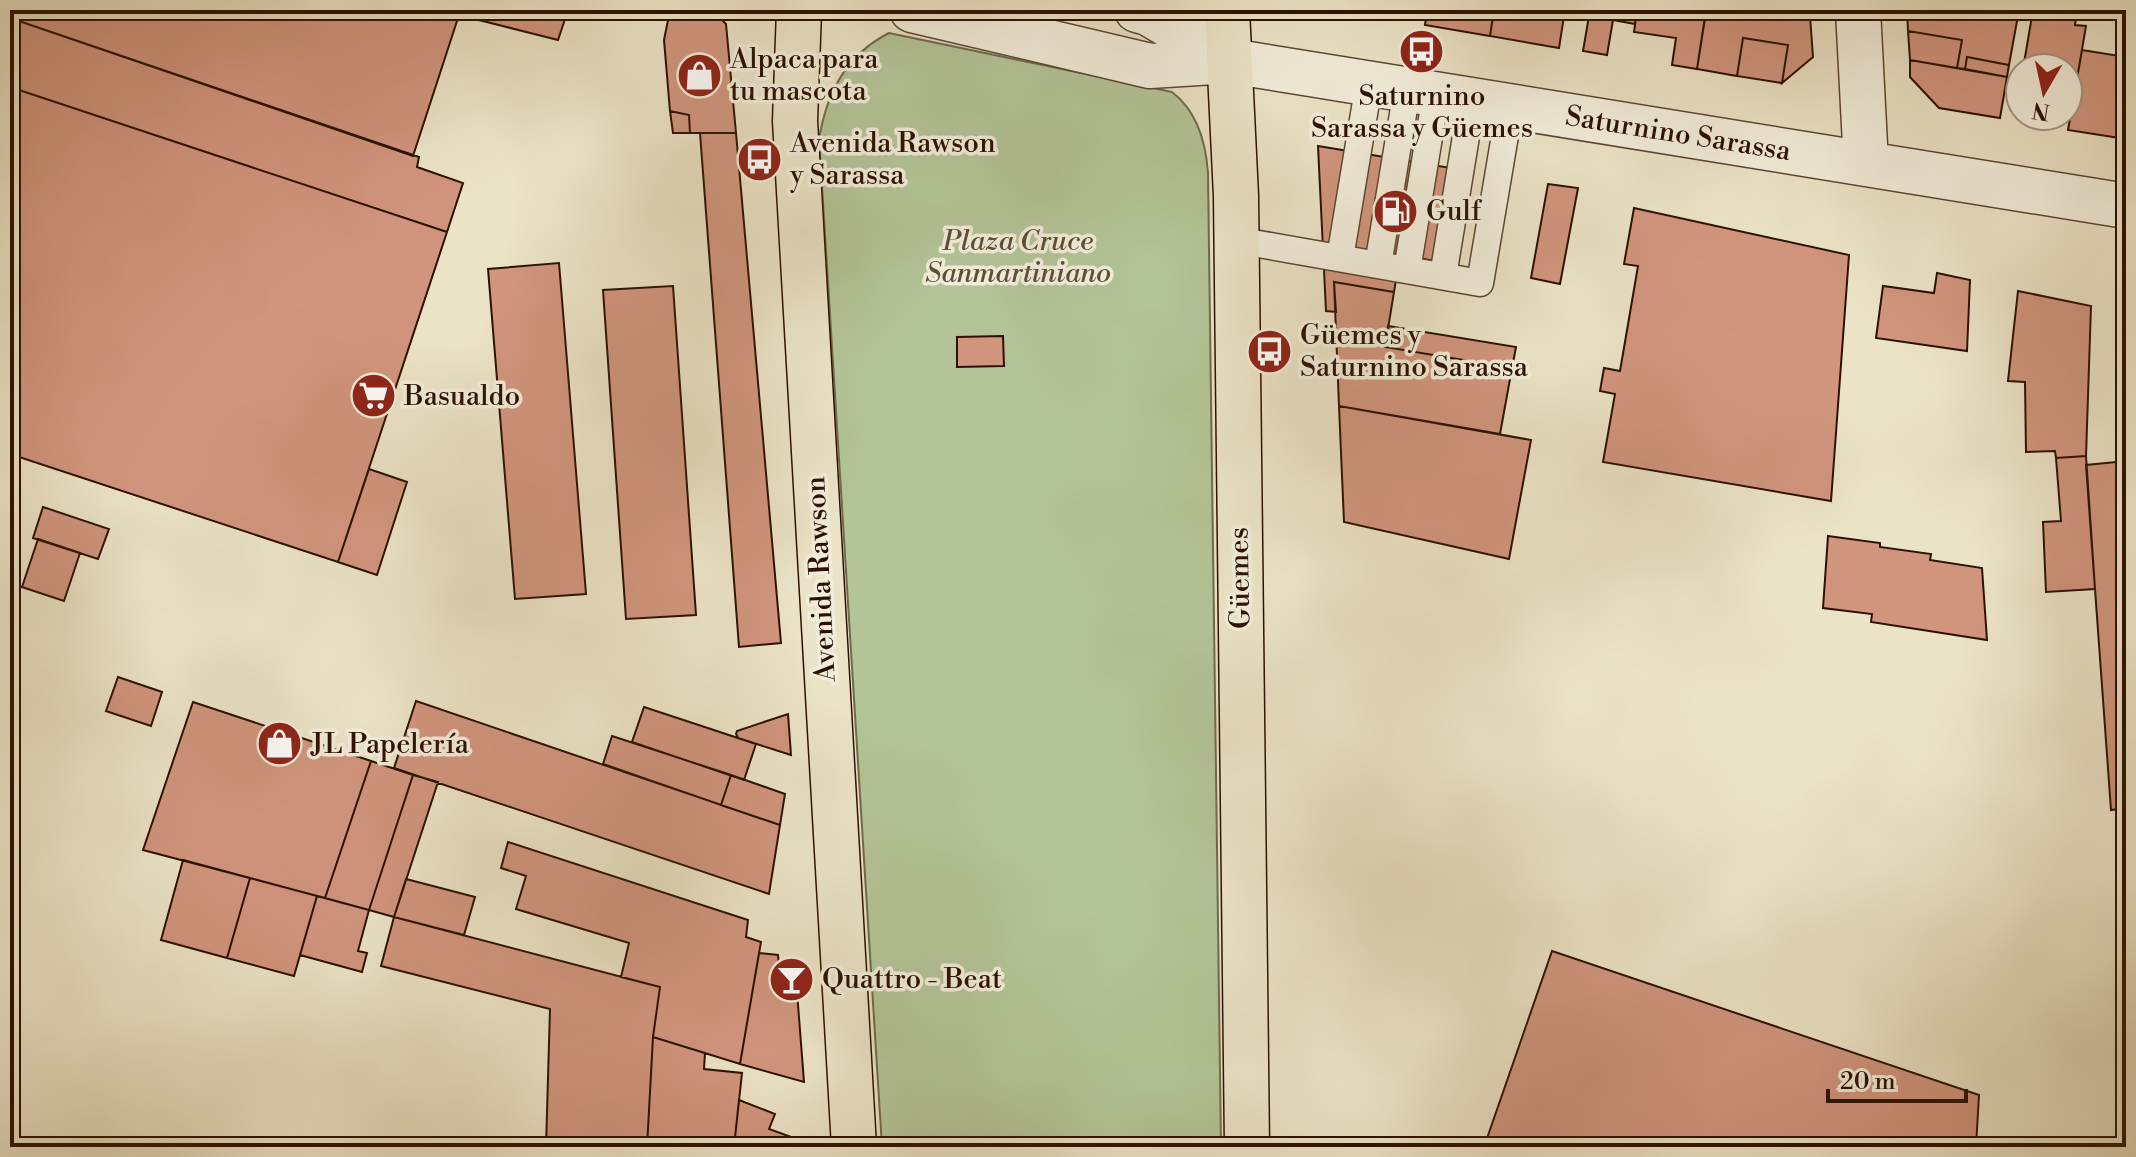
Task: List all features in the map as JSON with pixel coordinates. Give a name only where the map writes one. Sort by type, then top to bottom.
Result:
[{"type":"main road","name":"Avenida Rawson","points":[[799,10],[795,121],[854,1147]]},
{"type":"main road","name":"Güemes","points":[[1227,10],[1236,240],[1247,1147]]},
{"type":"street","name":"Saturnino Sarassa","points":[[912,10],[1150,66],[1230,61],[2126,206]]},
{"type":"street","name":"Saturnino Sarassa","points":[[1137,10],[1148,13],[1230,61]]},
{"type":"street","points":[[1858,10],[1866,164]]},
{"type":"lane","points":[[1361,262],[1434,94]]},
{"type":"lane","points":[[1361,262],[1434,94]]},
{"type":"lane","points":[[1423,273],[1434,94]]},
{"type":"lane","points":[[1423,273],[1434,94]]},
{"type":"lane","points":[[1236,240],[1480,283],[1434,94]]},
{"type":"green space","name":"Plaza Cruce Sanmartiniano","points":[[889,33],[1172,92],[1194,118],[1202,140],[1208,173],[1221,1147],[882,1147],[819,139],[827,106],[841,77],[861,52]]},
{"type":"building","points":[[10,10],[568,10],[558,40],[459,15],[413,156],[10,18]]},
{"type":"building","name":"Alpaca para tu mascota","points":[[670,10],[713,10],[726,24],[736,133],[690,133],[689,115],[670,111],[664,40]]},
{"type":"building","points":[[1427,10],[1494,10],[1490,36],[1425,25]]},
{"type":"building","points":[[1494,10],[1565,10],[1559,48],[1490,36]]},
{"type":"building","points":[[1590,10],[1637,10],[1635,24],[1613,20],[1607,55],[1583,51]]},
{"type":"building","points":[[1637,10],[1706,12],[1697,69],[1672,65],[1676,38],[1634,32]]},
{"type":"building","points":[[1706,10],[1777,10],[1810,16],[1813,57],[1782,83],[1788,45],[1743,38],[1737,76],[1697,69]]},
{"type":"building","points":[[1907,10],[2019,10],[2011,52],[2004,52],[2004,64],[1967,57],[1965,69],[1957,68],[1962,40],[1908,31]]},
{"type":"building","points":[[2033,10],[2077,12],[2075,25],[2086,26],[2082,52],[2026,52]]},
{"type":"building","points":[[10,18],[419,157],[417,167],[463,183],[447,232],[10,87]]},
{"type":"building","points":[[1908,31],[1962,40],[1957,68],[1910,60]]},
{"type":"building","points":[[1743,38],[1788,45],[1782,83],[1737,76]]},
{"type":"building","points":[[2082,52],[2126,57],[2126,139],[2081,132],[2084,132]]},
{"type":"building","points":[[1967,57],[2004,64],[2004,76],[1965,69]]},
{"type":"building","points":[[1910,60],[2004,76],[2000,118],[1939,108],[1910,77]]},
{"type":"building","points":[[10,87],[447,232],[338,562],[10,454]]},
{"type":"building","points":[[670,111],[689,115],[690,133],[673,133]]},
{"type":"building","points":[[700,133],[736,133],[781,643],[739,647]]},
{"type":"building","points":[[1318,146],[1469,171],[1453,264],[1400,255],[1394,292],[1334,282],[1336,312],[1326,311]]},
{"type":"building","points":[[1548,184],[1578,188],[1560,284],[1531,278]]},
{"type":"building","points":[[1634,208],[1849,255],[1831,501],[1603,462],[1615,394],[1600,391],[1604,368],[1620,371],[1638,266],[1624,264]]},
{"type":"building","points":[[559,263],[586,594],[515,599],[488,269]]},
{"type":"building","points":[[1937,273],[1970,280],[1967,351],[1876,338],[1883,286],[1934,293]]},
{"type":"building","points":[[1334,282],[1394,292],[1385,347],[1512,368],[1500,434],[1339,406]]},
{"type":"building","points":[[673,286],[696,615],[626,619],[603,290]]},
{"type":"building","points":[[2018,291],[2091,306],[2086,456],[2056,458],[2055,451],[2026,452],[2025,382],[2008,381]]},
{"type":"building","points":[[1388,326],[1516,347],[1512,368],[1385,347]]},
{"type":"building","points":[[1003,336],[1004,366],[957,367],[957,337]]},
{"type":"building","points":[[1339,406],[1531,440],[1509,559],[1344,522]]},
{"type":"building","points":[[2086,456],[2095,589],[2046,592],[2043,522],[2061,521],[2056,458]]},
{"type":"building","points":[[2126,461],[2126,808],[2111,810],[2086,465]]},
{"type":"building","points":[[369,469],[407,482],[377,575],[338,562]]},
{"type":"building","points":[[43,507],[109,529],[98,559],[33,538]]},
{"type":"building","points":[[1828,536],[1880,543],[1880,547],[1931,554],[1930,560],[1982,568],[1987,640],[1871,622],[1872,614],[1823,608]]},
{"type":"building","points":[[38,539],[80,553],[64,601],[22,587]]},
{"type":"building","points":[[118,677],[162,692],[151,726],[106,711]]},
{"type":"building","points":[[416,701],[780,825],[769,894],[394,768]]},
{"type":"building","points":[[193,702],[371,761],[325,898],[143,850]]},
{"type":"building","points":[[644,707],[756,744],[744,780],[632,742]]},
{"type":"building","points":[[788,714],[791,755],[738,738],[736,734],[737,731]]},
{"type":"building","points":[[612,736],[731,775],[721,805],[603,764]]},
{"type":"building","points":[[371,761],[413,775],[369,910],[325,898]]},
{"type":"building","points":[[413,775],[438,782],[394,917],[369,910]]},
{"type":"building","points":[[731,775],[785,794],[780,825],[721,805]]},
{"type":"building","points":[[508,842],[748,920],[746,937],[761,942],[740,1064],[653,1037],[660,987],[621,977],[629,943],[516,909],[526,876],[501,868]]},
{"type":"building","points":[[183,860],[250,878],[227,958],[161,940]]},
{"type":"building","points":[[250,878],[317,896],[294,976],[227,958]]},
{"type":"building","points":[[406,879],[475,897],[464,935],[394,917]]},
{"type":"building","points":[[317,896],[369,910],[358,951],[367,953],[362,972],[300,955]]},
{"type":"building","points":[[394,917],[660,987],[653,1037],[647,1147],[546,1147],[550,1009],[381,966]]},
{"type":"building","points":[[1552,951],[1979,1095],[1976,1147],[1484,1147]]},
{"type":"building","points":[[759,953],[778,955],[779,967],[795,966],[804,1082],[740,1064]]},
{"type":"building","points":[[653,1037],[705,1053],[704,1069],[742,1073],[734,1147],[647,1147]]},
{"type":"building","points":[[739,1100],[775,1114],[769,1129],[802,1141],[801,1147],[734,1147]]},
{"type":"place","name":"Saturnino Sarassa y Güemes","points":[[1422,52]]},
{"type":"place","name":"Alpaca para tu mascota","points":[[699,75]]},
{"type":"place","name":"Avenida Rawson y Sarassa","points":[[759,159]]},
{"type":"place","name":"Gulf","points":[[1395,211]]},
{"type":"place","name":"Güemes y Saturnino Sarassa","points":[[1269,351]]},
{"type":"place","name":"Basualdo","points":[[373,396]]},
{"type":"place","name":"JL Papelería","points":[[280,744]]},
{"type":"place","name":"Quattro - Beat","points":[[791,979]]}]
